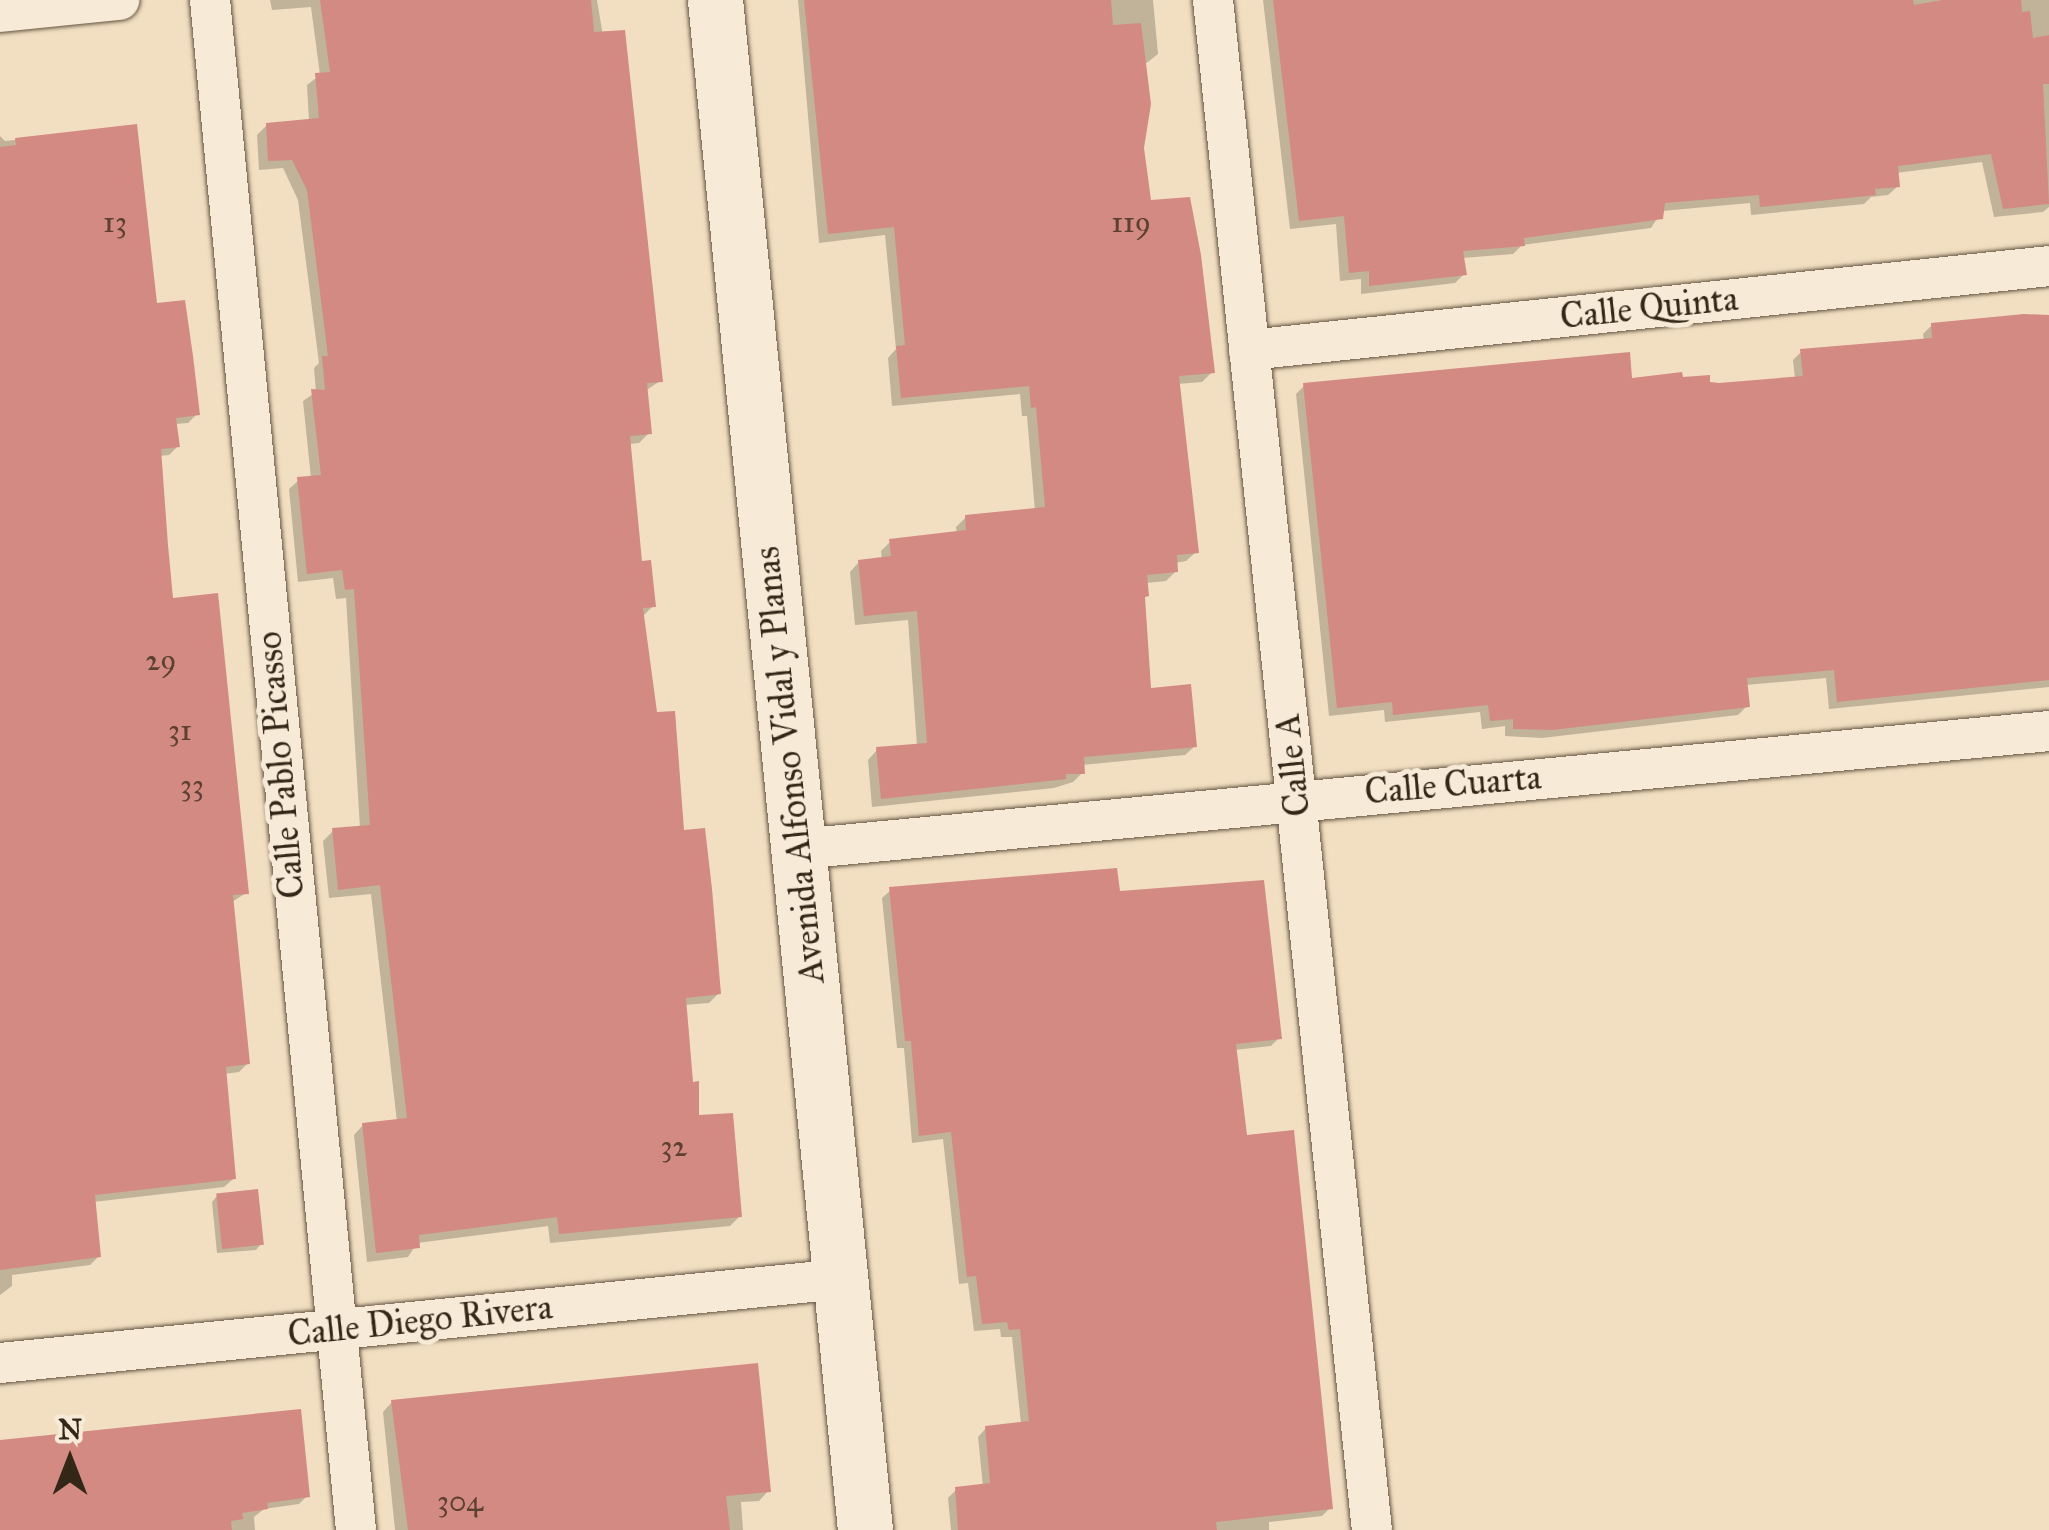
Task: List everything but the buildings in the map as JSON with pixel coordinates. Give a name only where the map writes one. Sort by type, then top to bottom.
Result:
[{"type":"street","points":[[0,12],[119,0]]},
{"type":"street","name":"Calle Pablo Picasso","points":[[210,0],[356,1530]]},
{"type":"street","name":"Avenida Alfonso Vidal y Planas","points":[[715,0],[865,1530]]},
{"type":"street","name":"Calle A","points":[[1213,0],[1372,1530]]},
{"type":"street","name":"Calle Quinta","points":[[1248,350],[2049,266]]},
{"type":"street","name":"Calle Cuarta","points":[[798,849],[2049,731]]},
{"type":"street","name":"Calle Diego Rivera","points":[[0,1362],[841,1279]]}]
